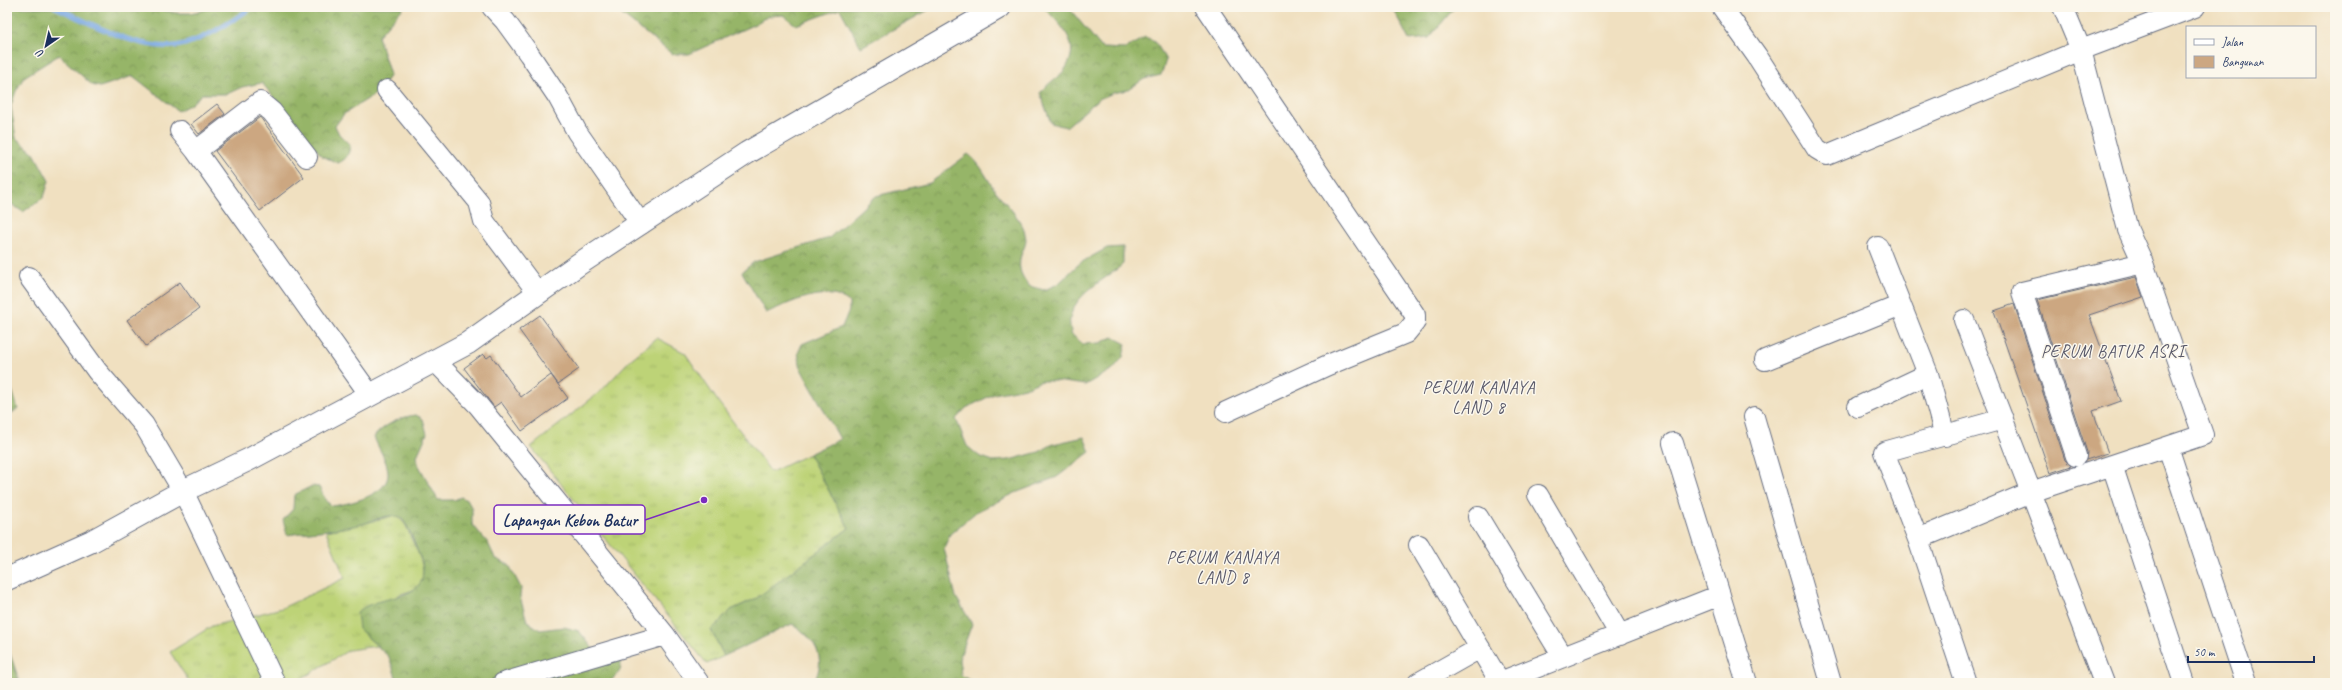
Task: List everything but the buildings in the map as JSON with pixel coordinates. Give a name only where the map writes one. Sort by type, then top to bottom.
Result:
[{"type":"main road","points":[[7,579],[92,541],[183,490],[250,459],[468,343],[538,293],[747,153],[986,10]]},
{"type":"street","points":[[492,7],[506,21],[529,54],[558,97],[577,132],[640,224]]},
{"type":"street","points":[[1206,7],[1415,315],[1415,322],[1406,333],[1328,365],[1226,412]]},
{"type":"street","points":[[1722,7],[1757,56],[1817,150],[1828,155],[2081,50],[2195,7]]},
{"type":"street","points":[[1918,539],[2031,492],[2203,435],[2143,263],[2128,230],[2081,50],[2063,7]]},
{"type":"street","points":[[387,90],[479,202],[484,221],[538,293]]},
{"type":"street","points":[[196,151],[260,102],[272,112],[307,157]]},
{"type":"street","points":[[180,131],[196,151],[370,395]]},
{"type":"street","points":[[1878,247],[1928,374],[1945,436]]},
{"type":"street","points":[[2076,456],[2022,292],[2143,263]]},
{"type":"street","points":[[29,277],[97,371],[144,425],[183,490],[275,683]]},
{"type":"street","points":[[1765,360],[1901,305]]},
{"type":"street","points":[[1964,320],[2104,683]]},
{"type":"street","points":[[435,361],[478,404],[665,635],[699,683]]},
{"type":"street","points":[[1858,407],[1928,374]]},
{"type":"street","points":[[1754,417],[1831,683]]},
{"type":"street","points":[[1966,683],[1918,539],[1884,452],[2003,419]]},
{"type":"street","points":[[1673,443],[1747,683]]},
{"type":"street","points":[[2168,447],[2246,683]]},
{"type":"street","points":[[2112,466],[2184,683]]},
{"type":"street","points":[[1538,495],[1620,634]]},
{"type":"street","points":[[1478,517],[1563,657]]},
{"type":"street","points":[[1420,545],[1500,682],[1720,595]]},
{"type":"street","points":[[503,683],[665,635]]},
{"type":"street","points":[[1418,683],[1480,648]]},
{"type":"green space","points":[[7,7],[97,9],[145,7],[177,13],[195,13],[213,7],[404,7],[378,36],[390,75],[377,93],[344,114],[335,126],[339,134],[350,145],[347,156],[344,160],[338,163],[322,156],[262,83],[242,87],[227,94],[202,94],[191,104],[178,111],[133,76],[100,87],[92,85],[59,55],[24,77],[16,91],[11,106],[16,138],[34,153],[49,181],[44,197],[23,212],[7,201]]},
{"type":"green space","points":[[612,7],[934,7],[861,47],[840,9],[796,25],[783,15],[768,16],[755,24],[689,54],[672,54]]},
{"type":"green space","points":[[1043,7],[1068,7],[1102,48],[1125,49],[1145,37],[1153,41],[1158,46],[1166,60],[1161,75],[1144,79],[1128,90],[1113,93],[1099,99],[1066,127],[1051,123],[1040,93],[1063,72],[1069,62],[1071,45],[1068,36],[1063,29]]},
{"type":"green space","points":[[1392,7],[1455,7],[1429,38],[1409,40]]},
{"type":"green space","points":[[968,154],[980,166],[995,190],[1019,220],[1022,226],[1026,240],[1020,257],[1020,270],[1023,278],[1029,286],[1044,290],[1058,284],[1080,263],[1107,248],[1123,247],[1123,264],[1084,294],[1073,310],[1070,322],[1071,334],[1083,344],[1100,343],[1113,337],[1126,344],[1123,357],[1113,369],[1085,385],[1056,381],[1041,381],[1025,388],[994,394],[966,408],[956,419],[967,446],[979,456],[993,461],[1009,460],[1039,452],[1053,444],[1084,437],[1090,452],[1057,477],[1015,493],[976,512],[950,534],[944,548],[956,597],[972,624],[959,659],[961,675],[974,683],[813,683],[818,674],[819,656],[812,642],[800,629],[792,624],[724,656],[711,630],[731,610],[757,598],[849,528],[809,454],[840,439],[801,369],[798,353],[802,344],[842,327],[849,310],[849,302],[840,297],[819,295],[797,300],[766,313],[742,272],[754,262],[829,238],[876,196],[930,183]]},
{"type":"green space","points":[[657,338],[685,353],[719,403],[771,472],[809,454],[849,528],[757,598],[731,610],[711,630],[724,656],[707,664],[531,447],[602,390],[630,360]]},
{"type":"green space","points":[[7,383],[11,387],[18,409],[7,416]]},
{"type":"green space","points":[[416,415],[423,419],[427,434],[417,456],[418,464],[438,500],[454,500],[461,497],[468,501],[472,509],[472,524],[488,543],[495,558],[509,565],[521,588],[520,597],[527,621],[540,630],[564,627],[579,631],[605,664],[620,659],[620,670],[608,683],[398,683],[389,657],[359,629],[357,612],[371,604],[410,592],[419,585],[421,581],[423,569],[421,561],[411,535],[402,519],[395,516],[390,516],[354,526],[287,535],[283,520],[293,509],[294,495],[312,486],[319,487],[326,501],[332,506],[367,497],[382,487],[387,480],[388,472],[374,437],[382,429],[393,422],[405,417]]},
{"type":"green space","points":[[392,516],[403,521],[407,528],[422,564],[423,577],[416,588],[394,598],[359,629],[377,646],[349,650],[294,683],[190,683],[170,652],[212,626],[282,608],[345,578],[326,531]]},
{"type":"green space","points":[[7,645],[20,683],[7,683]]},
{"type":"waterway","points":[[55,7],[118,36],[136,42],[170,46],[185,44],[211,33],[252,7]]},
{"type":"place","name":"Lapangan Kebon Batur","points":[[704,500]]},
{"type":"district","name":"PERUM BATUR ASRI","points":[[2113,351]]},
{"type":"district","name":"PERUM KANAYA LAND 8","points":[[1479,397]]},
{"type":"district","name":"PERUM KANAYA LAND 8","points":[[1223,567]]}]
